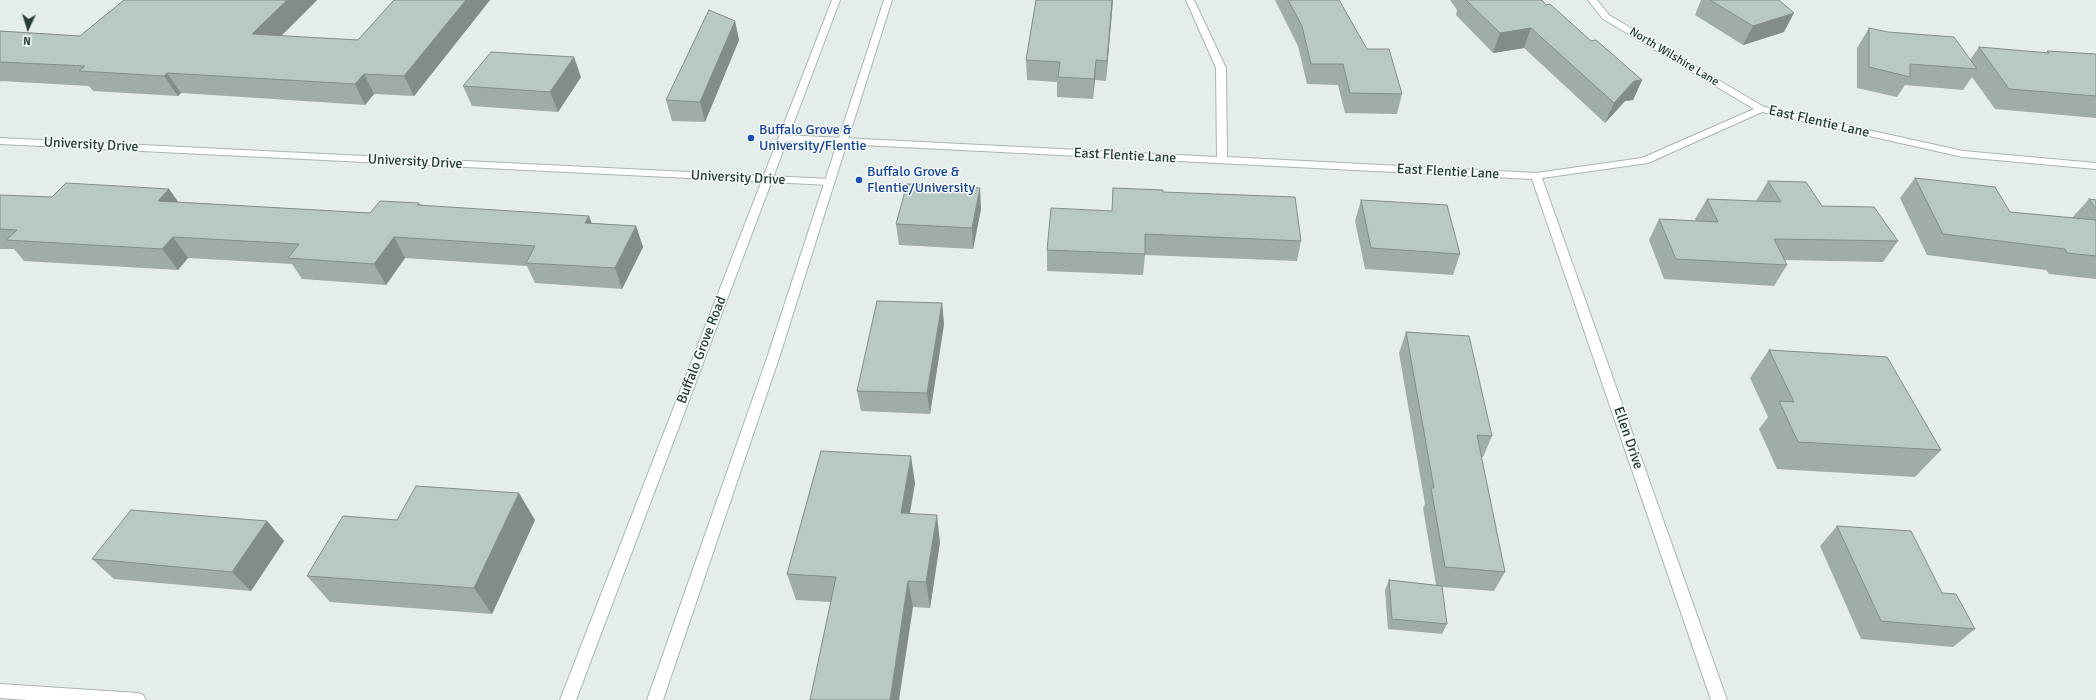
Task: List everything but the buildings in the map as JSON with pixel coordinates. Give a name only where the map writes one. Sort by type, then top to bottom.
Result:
[{"type":"street","name":"Buffalo Grove Road","points":[[568,700],[836,0]]},
{"type":"street","points":[[655,700],[772,358],[888,0]]},
{"type":"street","points":[[1190,0],[1221,68],[1222,161]]},
{"type":"street","name":"North Wilshire Lane","points":[[1592,0],[1606,17],[1761,109]]},
{"type":"street","name":"East Flentie Lane","points":[[784,138],[1536,176],[1644,161],[1761,109],[1963,154],[2096,166]]},
{"type":"street","name":"University Drive","points":[[0,141],[830,182]]},
{"type":"street","name":"Ellen Drive","points":[[1536,176],[1719,700]]},
{"type":"street","points":[[0,691],[138,700]]},
{"type":"place","name":"Buffalo Grove & University/Flentie","points":[[751,138]]},
{"type":"place","name":"Buffalo Grove & Flentie/University","points":[[859,180]]}]
